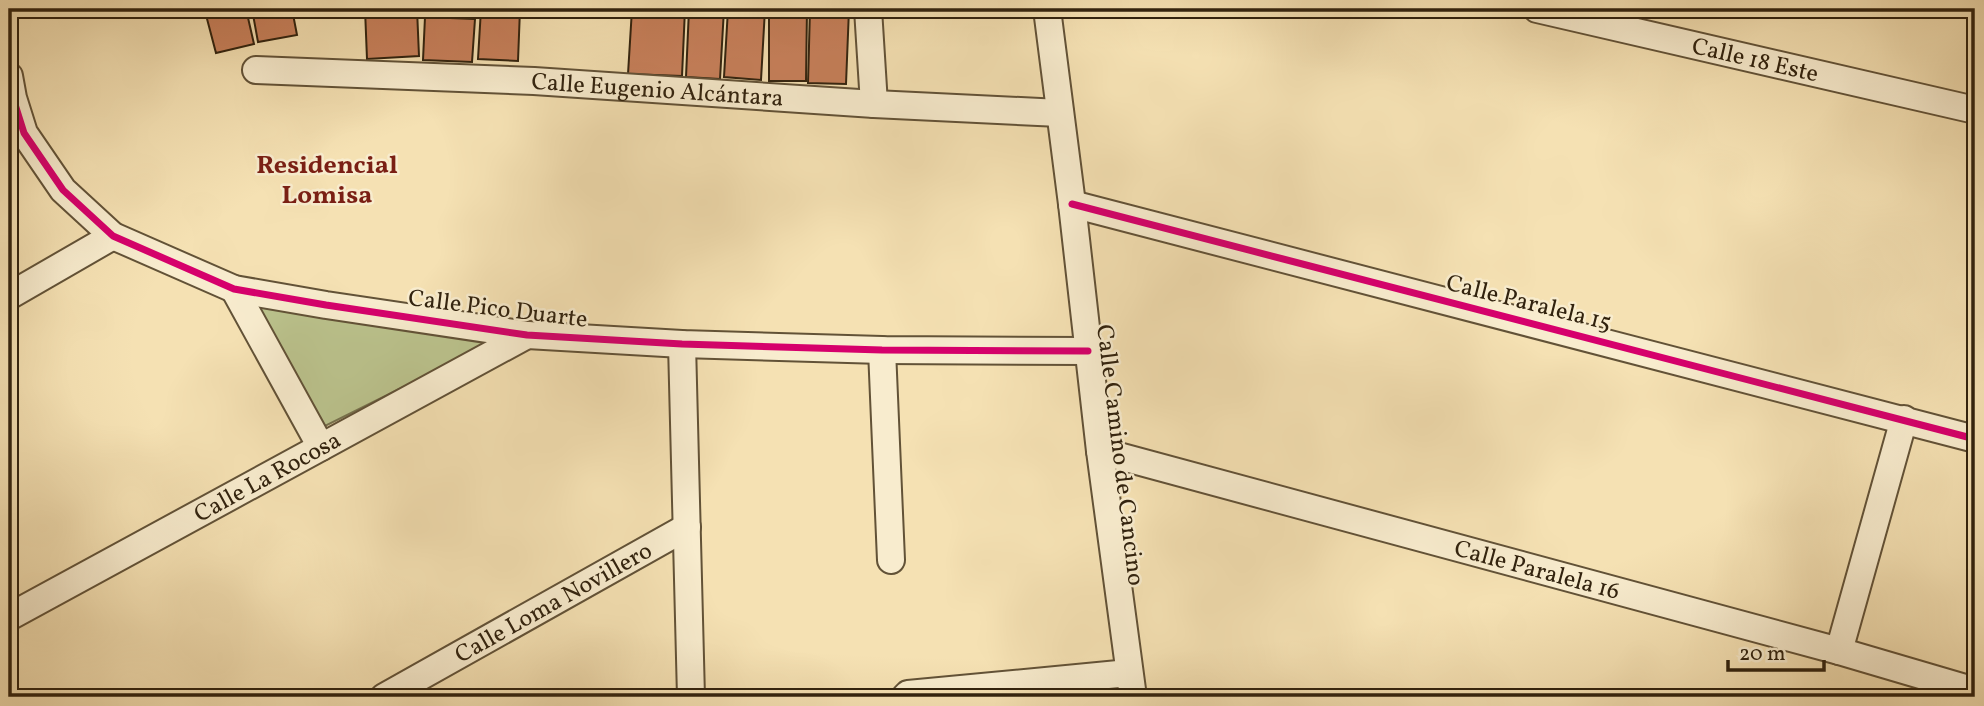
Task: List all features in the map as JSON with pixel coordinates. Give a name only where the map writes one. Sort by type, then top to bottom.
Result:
[{"type":"street","points":[[868,9],[874,104]]},
{"type":"street","name":"Calle Camino de Cancino","points":[[1047,9],[1131,685]]},
{"type":"street","name":"Calle 18 Este","points":[[1537,9],[1975,110]]},
{"type":"street","name":"Calle Eugenio Alcántara","points":[[256,71],[547,82],[874,104],[1060,113]]},
{"type":"street","name":"Calle Pico Duarte","points":[[9,76],[24,133],[63,190],[113,236],[234,289],[527,335],[682,344],[882,350],[1088,351]]},
{"type":"street","name":"Calle Paralela 15","points":[[1072,204],[1975,439]]},
{"type":"street","points":[[9,296],[113,236]]},
{"type":"street","points":[[234,289],[321,447]]},
{"type":"street","name":"Calle La Rocosa","points":[[9,617],[527,335]]},
{"type":"street","points":[[682,344],[691,697]]},
{"type":"street","points":[[882,350],[891,559]]},
{"type":"street","points":[[1839,651],[1904,419]]},
{"type":"street","name":"Calle Paralela 16","points":[[1100,451],[1839,651],[1975,691]]},
{"type":"street","name":"Calle Loma Novillero","points":[[384,697],[687,527]]},
{"type":"street","points":[[905,697],[908,694],[1131,685]]},
{"type":"green space","points":[[248,302],[500,339],[317,430]]},
{"type":"building","points":[[246,9],[254,44],[216,53],[206,15]]},
{"type":"building","points":[[252,9],[292,9],[297,35],[258,42]]},
{"type":"building","points":[[365,9],[417,9],[419,56],[367,59]]},
{"type":"building","points":[[481,9],[520,9],[518,61],[478,59]]},
{"type":"building","points":[[632,9],[685,9],[682,76],[628,74]]},
{"type":"building","points":[[689,9],[724,9],[720,79],[686,77]]},
{"type":"building","points":[[728,9],[765,9],[761,80],[724,77]]},
{"type":"building","points":[[769,9],[807,9],[806,81],[769,81]]},
{"type":"building","points":[[810,9],[849,9],[846,84],[808,83]]},
{"type":"building","points":[[425,17],[475,19],[472,62],[423,60]]},
{"type":"cycle path","points":[[9,76],[24,133],[63,190],[113,236],[234,289],[527,335],[682,344],[882,350],[1088,351]]},
{"type":"cycle path","points":[[1072,204],[1975,439]]},
{"type":"district","name":"Residencial Lomisa","points":[[327,179]]}]
